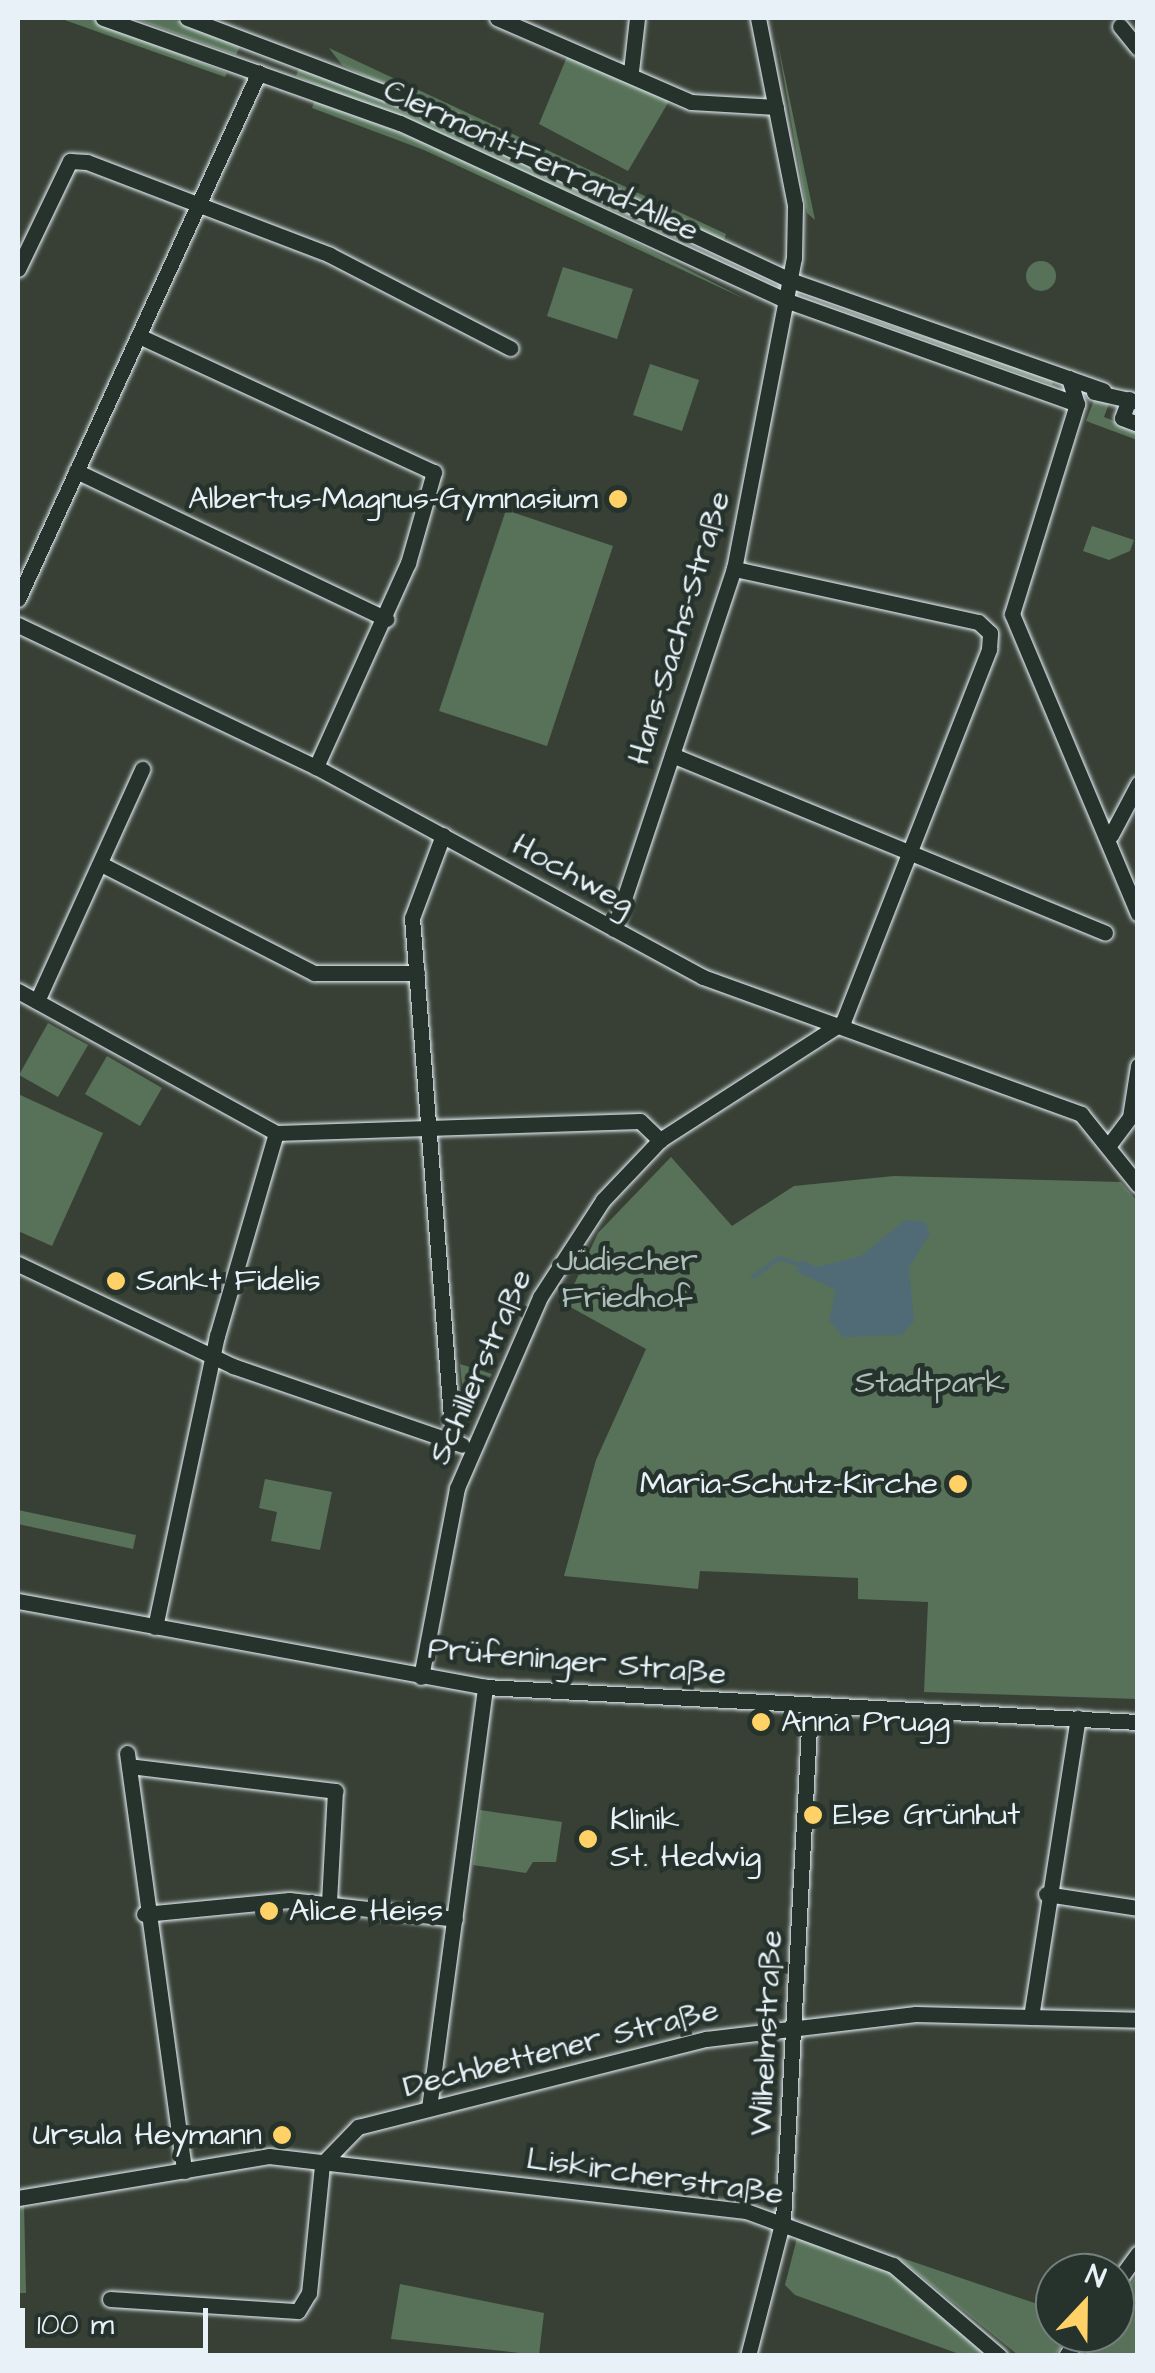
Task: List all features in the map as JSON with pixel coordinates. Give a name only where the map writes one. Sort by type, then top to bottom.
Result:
[{"type":"street","name":"Clermont-Ferrand-Allee","points":[[103,18],[443,141],[785,300],[1077,404]]},
{"type":"street","name":"Clermont-Ferrand-Allee","points":[[187,18],[412,103],[790,280],[1133,401]]},
{"type":"street","points":[[497,18],[632,71],[690,102],[776,107]]},
{"type":"street","points":[[632,71],[637,18]]},
{"type":"street","name":"Hans-Sachs-Straße","points":[[614,929],[734,569],[790,280],[794,205],[758,18]]},
{"type":"street","points":[[1120,26],[1138,48]]},
{"type":"street","points":[[18,600],[258,72]]},
{"type":"street","points":[[18,269],[70,161],[201,202],[330,254],[510,348]]},
{"type":"street","points":[[139,336],[434,472],[386,619],[316,767]]},
{"type":"street","points":[[1069,378],[1077,404],[1012,614],[1111,834],[1138,914]]},
{"type":"street","points":[[1077,404],[1103,390]]},
{"type":"street","points":[[1133,401],[1122,418],[1138,424]]},
{"type":"street","points":[[76,471],[386,619]]},
{"type":"street","points":[[734,569],[988,626],[989,649],[912,854],[843,1022],[832,1027]]},
{"type":"street","name":"Hochweg","points":[[18,626],[316,767],[702,978],[1081,1114],[1110,1144],[1138,1186]]},
{"type":"street","points":[[672,755],[1105,933]]},
{"type":"street","points":[[37,1001],[103,865],[142,769]]},
{"type":"street","points":[[1111,834],[1138,784]]},
{"type":"street","points":[[443,835],[416,896],[417,973],[454,1443]]},
{"type":"street","points":[[103,865],[314,973],[417,973]]},
{"type":"street","points":[[18,991],[276,1133],[640,1121],[660,1140]]},
{"type":"street","name":"Schillerstraße","points":[[422,1676],[472,1446],[553,1274],[603,1200],[660,1140],[832,1027]]},
{"type":"street","points":[[1110,1144],[1130,1117],[1138,1066]]},
{"type":"street","points":[[155,1628],[214,1357],[276,1133]]},
{"type":"street","points":[[18,1264],[214,1357],[454,1443],[472,1446]]},
{"type":"street","name":"Prüfeninger Straße","points":[[18,1602],[485,1687],[810,1708],[1138,1722]]},
{"type":"street","points":[[430,2108],[485,1687]]},
{"type":"street","name":"Wilhelmstraße","points":[[748,2356],[784,2220],[810,1708]]},
{"type":"street","points":[[1031,2017],[1046,1894],[1078,1718]]},
{"type":"street","points":[[184,2171],[144,1914],[128,1760],[335,1792],[329,1902]]},
{"type":"street","points":[[1046,1894],[1138,1908]]},
{"type":"street","points":[[144,1914],[329,1902],[454,1919]]},
{"type":"street","name":"Dechbettener Straße","points":[[322,2164],[358,2127],[794,2025],[916,2014],[1138,2020]]},
{"type":"street","points":[[18,2198],[268,2156],[322,2164],[309,2293],[298,2311],[110,2299]]},
{"type":"street","name":"Liskircherstraße","points":[[322,2164],[784,2220],[892,2265],[999,2356]]},
{"type":"green space","points":[[59,18],[96,20],[227,73],[225,77]]},
{"type":"green space","points":[[133,18],[169,18],[242,42],[236,55]]},
{"type":"green space","points":[[777,39],[815,220],[807,213]]},
{"type":"green space","points":[[329,48],[726,234],[723,243],[342,65]]},
{"type":"green space","points":[[569,52],[672,96],[628,171],[539,124]]},
{"type":"green space","points":[[301,63],[385,97],[757,271],[296,76]]},
{"type":"green space","points":[[315,100],[481,163],[747,300],[424,150],[312,108]]},
{"type":"green space","points":[[1041,261],[1052,265],[1056,276],[1052,287],[1041,291],[1030,287],[1026,276],[1030,265]]},
{"type":"green space","points":[[563,267],[633,289],[617,339],[547,316]]},
{"type":"green space","points":[[822,303],[1054,379],[1052,385]]},
{"type":"green space","points":[[650,364],[699,380],[682,431],[633,415]]},
{"type":"green space","points":[[1096,395],[1111,398],[1104,417],[1137,430],[1137,440],[1086,421]]},
{"type":"green space","points":[[506,510],[613,546],[547,746],[439,711]]},
{"type":"green space","points":[[1092,526],[1134,540],[1130,551],[1109,560],[1083,551]]},
{"type":"green space","points":[[48,1023],[88,1045],[58,1097],[19,1075]]},
{"type":"green space","points":[[107,1056],[162,1088],[140,1126],[85,1094]]},
{"type":"green space","points":[[18,1094],[103,1133],[52,1246],[18,1231]]},
{"type":"green space","name":"Stadtpark","points":[[671,1157],[732,1226],[794,1186],[894,1176],[1121,1182],[1137,1201],[1137,1699],[924,1692],[928,1602],[858,1599],[858,1578],[700,1571],[698,1589],[564,1576],[596,1460],[646,1349],[565,1304],[598,1233]]},
{"type":"green space","points":[[460,1364],[492,1374],[474,1405],[464,1402]]},
{"type":"green space","points":[[265,1479],[332,1492],[320,1550],[271,1541],[277,1512],[259,1508]]},
{"type":"green space","points":[[18,1510],[136,1535],[133,1549],[18,1524]]},
{"type":"green space","points":[[480,1810],[562,1822],[556,1862],[533,1862],[526,1873],[473,1865]]},
{"type":"green space","points":[[24,2204],[26,2293],[18,2293],[18,2205]]},
{"type":"green space","points":[[797,2238],[889,2272],[989,2355],[962,2355],[795,2295],[785,2285]]},
{"type":"green space","points":[[896,2256],[1035,2303],[1035,2353],[1056,2353],[1018,2355]]},
{"type":"green space","points":[[1137,2275],[1137,2355],[1082,2355],[1135,2353]]},
{"type":"green space","points":[[400,2284],[544,2313],[539,2355],[391,2339]]},
{"type":"water","points":[[905,1220],[925,1222],[930,1233],[909,1268],[914,1321],[902,1335],[843,1337],[829,1320],[836,1290],[796,1271],[802,1260],[817,1267],[861,1256]]},
{"type":"waterway","points":[[753,1277],[779,1258],[799,1265]]},
{"type":"place","name":"Albertus-Magnus-Gymnasium","points":[[618,499]]},
{"type":"place","name":"Sankt Fidelis","points":[[116,1281]]},
{"type":"place","name":"Maria-Schutz-Kirche","points":[[958,1484]]},
{"type":"place","name":"Anna Prugg","points":[[761,1722]]},
{"type":"place","name":"Else Grünhut","points":[[813,1815]]},
{"type":"place","name":"Klinik St. Hedwig","points":[[588,1839]]},
{"type":"place","name":"Alice Heiss","points":[[269,1911]]},
{"type":"place","name":"Ursula Heymann","points":[[282,2135]]},
{"type":"park label","name":"Jüdischer Friedhof","points":[[627,1280]]}]
